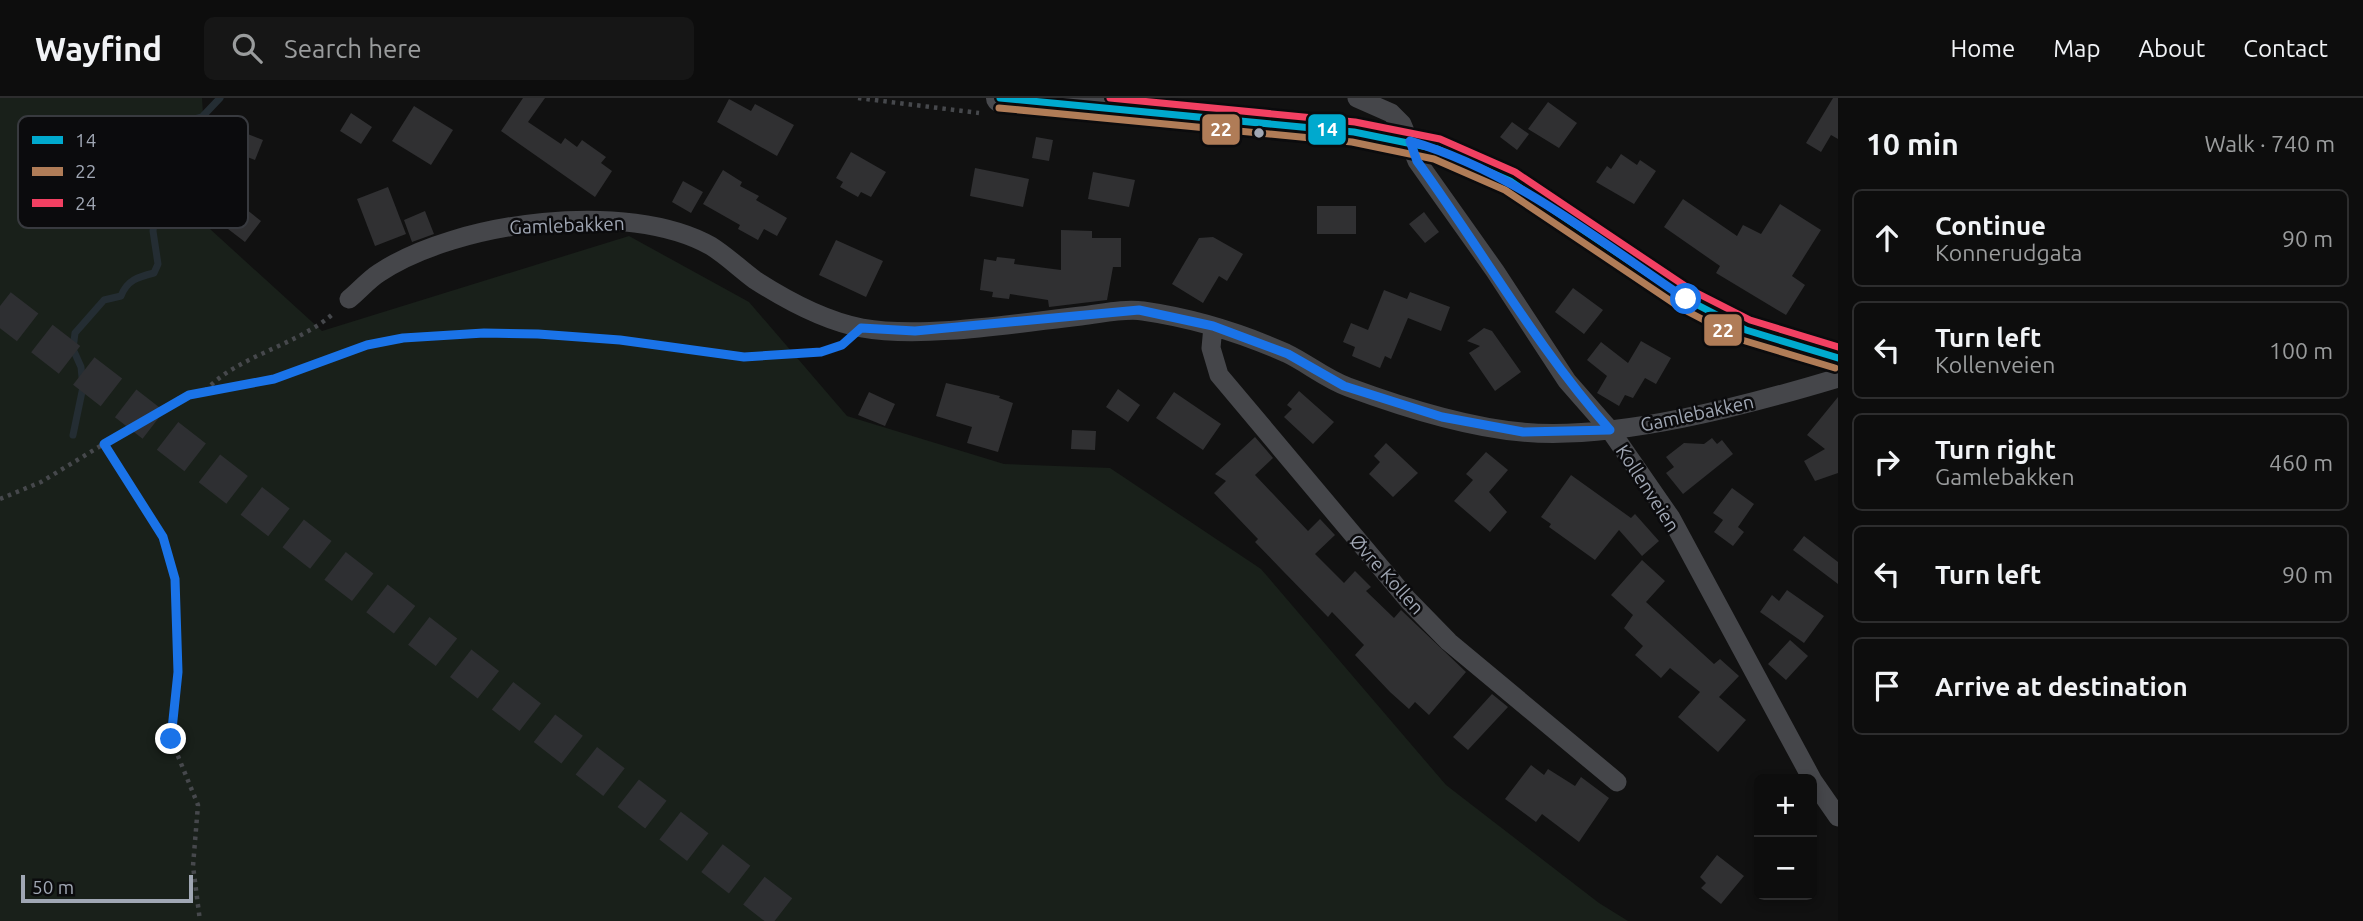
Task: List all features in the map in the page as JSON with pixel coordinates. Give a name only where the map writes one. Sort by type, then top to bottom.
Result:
[{"type":"main road","points":[[990,105],[1314,128],[1410,141],[1460,158],[1510,181],[1686,299],[1746,330],[1838,358]]},
{"type":"street","name":"Kollenveien","points":[[1357,98],[1391,113],[1402,124],[1417,161],[1495,271],[1567,381],[1610,430],[1671,518],[1813,781],[1838,817]]},
{"type":"street","name":"Gamlebakken","points":[[349,299],[379,273],[436,246],[486,229],[604,220],[642,223],[682,233],[712,247],[757,281],[818,315],[861,328],[915,331],[1139,310],[1213,326],[1288,354],[1344,386],[1442,417],[1523,432],[1610,430],[1739,405],[1838,378]]},
{"type":"street","name":"Øvre Kollen","points":[[1213,326],[1211,348],[1219,375],[1408,600],[1449,642],[1617,782]]},
{"type":"path","points":[[858,98],[990,105]]},
{"type":"path","points":[[204,391],[224,373],[267,354],[326,320],[349,299]]},
{"type":"path","points":[[0,499],[41,482],[178,400],[204,391],[274,379],[367,345],[403,338],[484,333],[538,334],[620,340],[744,357],[821,352],[842,345],[861,328]]},
{"type":"path","points":[[104,444],[163,537],[175,579],[178,672],[171,739],[198,805],[194,866],[200,921]]},
{"type":"shaded area","points":[[0,98],[202,98],[203,116],[18,116],[18,228],[210,228],[322,331],[629,236],[749,302],[847,416],[1004,464],[1110,468],[1261,569],[1446,785],[1599,903],[1628,921],[0,921]]},
{"type":"building","points":[[523,98],[545,98],[528,122],[561,144],[565,138],[577,147],[582,140],[606,157],[601,163],[612,171],[595,197],[501,131]]},
{"type":"building","points":[[1833,98],[1838,98],[1838,139],[1831,135],[1821,152],[1806,143]]},
{"type":"building","points":[[729,99],[751,111],[755,104],[794,125],[777,156],[717,122]]},
{"type":"building","points":[[1548,102],[1577,123],[1559,148],[1528,129]]},
{"type":"building","points":[[414,106],[453,130],[431,165],[392,141]]},
{"type":"building","points":[[351,113],[372,127],[361,144],[340,131]]},
{"type":"building","points":[[1512,122],[1529,134],[1517,150],[1500,137]]},
{"type":"building","points":[[248,134],[263,140],[255,160],[248,157]]},
{"type":"building","points":[[1036,137],[1053,140],[1049,161],[1032,158]]},
{"type":"building","points":[[851,152],[886,172],[871,197],[861,192],[858,197],[840,187],[843,182],[836,178]]},
{"type":"building","points":[[1621,154],[1637,165],[1640,160],[1656,171],[1634,204],[1596,182],[1607,166],[1611,169]]},
{"type":"building","points":[[975,168],[1029,179],[1023,207],[970,196]]},
{"type":"building","points":[[723,170],[742,182],[740,186],[759,196],[756,200],[787,218],[777,236],[764,229],[758,240],[738,229],[740,225],[703,204]]},
{"type":"building","points":[[1093,172],[1135,180],[1129,207],[1088,199]]},
{"type":"building","points":[[683,181],[703,192],[691,213],[672,202]]},
{"type":"building","points":[[388,187],[406,234],[375,246],[357,199]]},
{"type":"building","points":[[1683,199],[1737,236],[1743,225],[1761,234],[1780,204],[1821,230],[1792,276],[1805,285],[1786,315],[1716,273],[1720,266],[1664,227]]},
{"type":"building","points":[[1317,206],[1356,206],[1356,234],[1317,234]]},
{"type":"building","points":[[248,211],[261,221],[245,242],[227,228],[248,228]]},
{"type":"building","points":[[425,211],[434,234],[412,242],[404,220]]},
{"type":"building","points":[[1424,212],[1439,232],[1425,243],[1409,224]]},
{"type":"building","points":[[1061,230],[1092,231],[1092,238],[1121,238],[1121,267],[1113,267],[1107,300],[1049,307],[1048,300],[1010,294],[1009,299],[992,297],[993,292],[980,290],[984,259],[1015,259],[1014,264],[1061,270]]},
{"type":"building","points":[[1213,237],[1243,254],[1227,281],[1219,276],[1203,303],[1172,284],[1199,238]]},
{"type":"building","points":[[836,240],[883,261],[866,297],[819,275]]},
{"type":"building","points":[[1573,288],[1603,310],[1584,334],[1555,312]]},
{"type":"building","points":[[1384,290],[1407,299],[1410,292],[1450,307],[1441,331],[1408,318],[1391,359],[1385,356],[1380,368],[1352,356],[1355,347],[1343,342],[1351,323],[1368,330]]},
{"type":"building","points":[[1484,328],[1492,331],[1521,372],[1495,391],[1469,353],[1480,346],[1467,341]]},
{"type":"building","points":[[1641,341],[1671,358],[1656,384],[1645,378],[1633,398],[1625,395],[1619,406],[1597,393],[1607,376],[1587,360],[1601,342],[1628,363]]},
{"type":"building","points":[[946,383],[1000,396],[999,398],[1013,403],[998,452],[967,443],[972,427],[936,416]]},
{"type":"building","points":[[1118,389],[1140,405],[1128,422],[1106,407]]},
{"type":"building","points":[[1299,391],[1334,422],[1313,444],[1284,417],[1292,409],[1287,405]]},
{"type":"building","points":[[869,392],[895,404],[885,426],[858,415]]},
{"type":"building","points":[[1174,392],[1221,424],[1203,450],[1156,418]]},
{"type":"building","points":[[1838,397],[1838,473],[1815,481],[1804,461],[1825,449],[1807,435]]},
{"type":"building","points":[[1072,430],[1096,431],[1095,450],[1071,449]]},
{"type":"building","points":[[1255,437],[1273,458],[1255,475],[1308,531],[1320,519],[1335,535],[1315,554],[1344,583],[1355,571],[1371,587],[1366,591],[1394,618],[1401,610],[1466,672],[1429,715],[1415,702],[1409,709],[1390,692],[1355,655],[1364,645],[1332,612],[1328,617],[1255,542],[1258,539],[1214,493],[1226,481],[1215,474]]},
{"type":"building","points":[[1712,438],[1717,444],[1722,440],[1733,454],[1683,494],[1666,473],[1674,467],[1666,457],[1684,443],[1704,444]]},
{"type":"building","points":[[1386,443],[1418,473],[1393,497],[1369,474],[1380,462],[1374,456]]},
{"type":"building","points":[[1486,452],[1508,470],[1489,492],[1507,512],[1490,532],[1454,501],[1473,480],[1466,474]]},
{"type":"building","points":[[1571,475],[1631,518],[1635,514],[1659,541],[1642,556],[1619,530],[1595,560],[1549,527],[1551,524],[1541,517]]},
{"type":"building","points":[[1732,488],[1754,504],[1738,527],[1744,532],[1733,546],[1714,532],[1723,520],[1713,513]]},
{"type":"building","points":[[1804,536],[1838,562],[1838,584],[1793,550]]},
{"type":"building","points":[[1642,560],[1665,581],[1646,602],[1714,664],[1720,659],[1739,676],[1719,697],[1746,720],[1718,752],[1678,717],[1700,692],[1670,668],[1661,678],[1635,655],[1643,646],[1624,628],[1633,615],[1611,595]]},
{"type":"building","points":[[1787,590],[1824,616],[1804,643],[1760,612],[1772,595],[1779,601]]},
{"type":"building","points":[[1790,640],[1808,656],[1786,680],[1768,664]]},
{"type":"building","points":[[1492,694],[1508,707],[1468,750],[1453,737]]},
{"type":"building","points":[[1531,765],[1544,775],[1548,769],[1575,786],[1581,777],[1609,798],[1579,842],[1542,814],[1536,822],[1505,799]]},
{"type":"building","points":[[1717,855],[1744,876],[1721,904],[1701,888],[1706,883],[1700,877]]},
{"type":"waterway","points":[[203,116],[220,98]]},
{"type":"waterway","points":[[73,435],[83,387],[81,367],[73,349],[75,333],[104,300],[121,296],[126,286],[134,280],[154,273],[158,264],[153,228]]},
{"type":"tunnel","points":[[0,306],[793,921]]},
{"type":"transit line","name":"14","points":[[1000,98],[1354,132],[1437,149],[1510,181],[1686,299],[1746,330],[1838,358]]},
{"type":"transit line","name":"24","points":[[1110,98],[1355,122],[1440,139],[1515,172],[1691,290],[1750,320],[1838,347]]},
{"type":"transit line","name":"22","points":[[999,108],[1352,142],[1434,159],[1505,190],[1681,308],[1742,340],[1835,368]]},
{"type":"route","points":[[171,739],[178,672],[175,579],[163,537],[104,444],[189,395],[274,379],[367,345],[403,338],[484,333],[538,334],[620,340],[692,352],[744,357],[800,355],[842,345],[855,337],[861,328],[915,331],[1139,310],[1213,326],[1288,354],[1344,386],[1442,417],[1523,432],[1610,430],[1567,381],[1495,271],[1417,161],[1410,141],[1460,158],[1510,181],[1686,299]]}]
